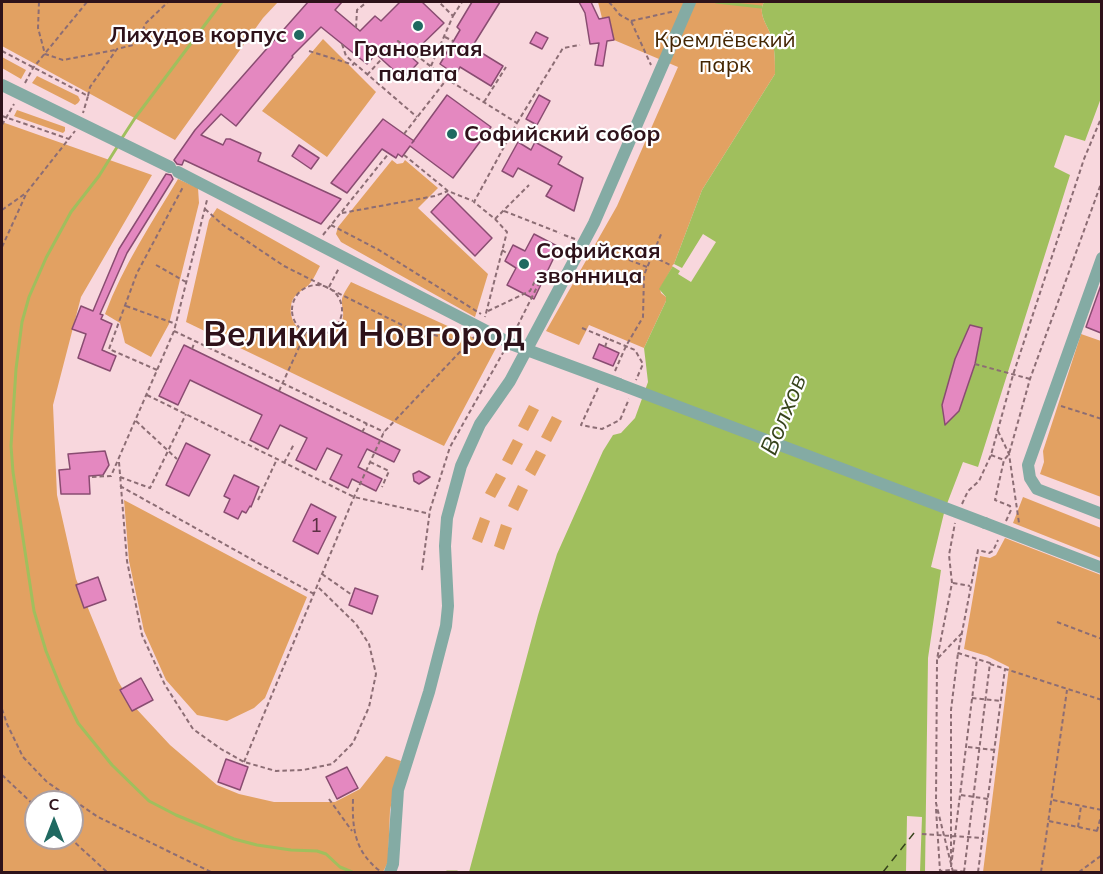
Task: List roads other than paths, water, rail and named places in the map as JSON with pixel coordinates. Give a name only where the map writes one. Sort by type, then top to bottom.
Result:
[{"type":"street","points":[[390,873],[393,864],[398,790],[429,693],[446,626],[448,588],[445,546],[451,500],[461,466],[480,424],[510,381],[584,243],[658,79],[688,6]]},
{"type":"street","points":[[2,85],[147,154],[344,258],[526,350],[1101,568]]},
{"type":"street","points":[[1101,258],[1028,465],[1030,478],[1037,489],[1101,514]]},
{"type":"water","name":"Волхов","points":[[764,2],[1101,2],[1101,98],[1085,141],[1065,135],[1054,167],[1070,175],[978,467],[963,462],[945,509],[931,567],[941,570],[928,658],[925,872],[469,872],[538,615],[557,554],[603,451],[613,435],[621,433],[635,418],[648,382],[644,348],[666,301],[666,297],[659,289],[674,264],[702,190],[775,74],[773,43],[762,11]]},
{"type":"waterway","points":[[122,138],[222,2]]},
{"type":"waterway","points":[[716,2],[761,7]]},
{"type":"waterway","points":[[119,144],[99,176],[71,212],[46,258],[29,297],[22,322],[16,369],[11,446],[34,611],[46,651],[78,723],[112,765],[149,801],[234,839],[257,845],[317,851],[326,854],[340,867],[352,872]]},
{"type":"waterway","points":[[447,872],[457,872]]},
{"type":"place","name":"Грановитая палата","points":[[418,26]]},
{"type":"place","name":"Лихудов корпус","points":[[299,35]]},
{"type":"place","name":"Софийский собор","points":[[452,134]]},
{"type":"place","name":"Софийская звонница","points":[[524,264]]},
{"type":"district","name":"Великий Новгород","points":[[364,336]]},
{"type":"park label","name":"Кремлёвский парк","points":[[725,52]]}]
